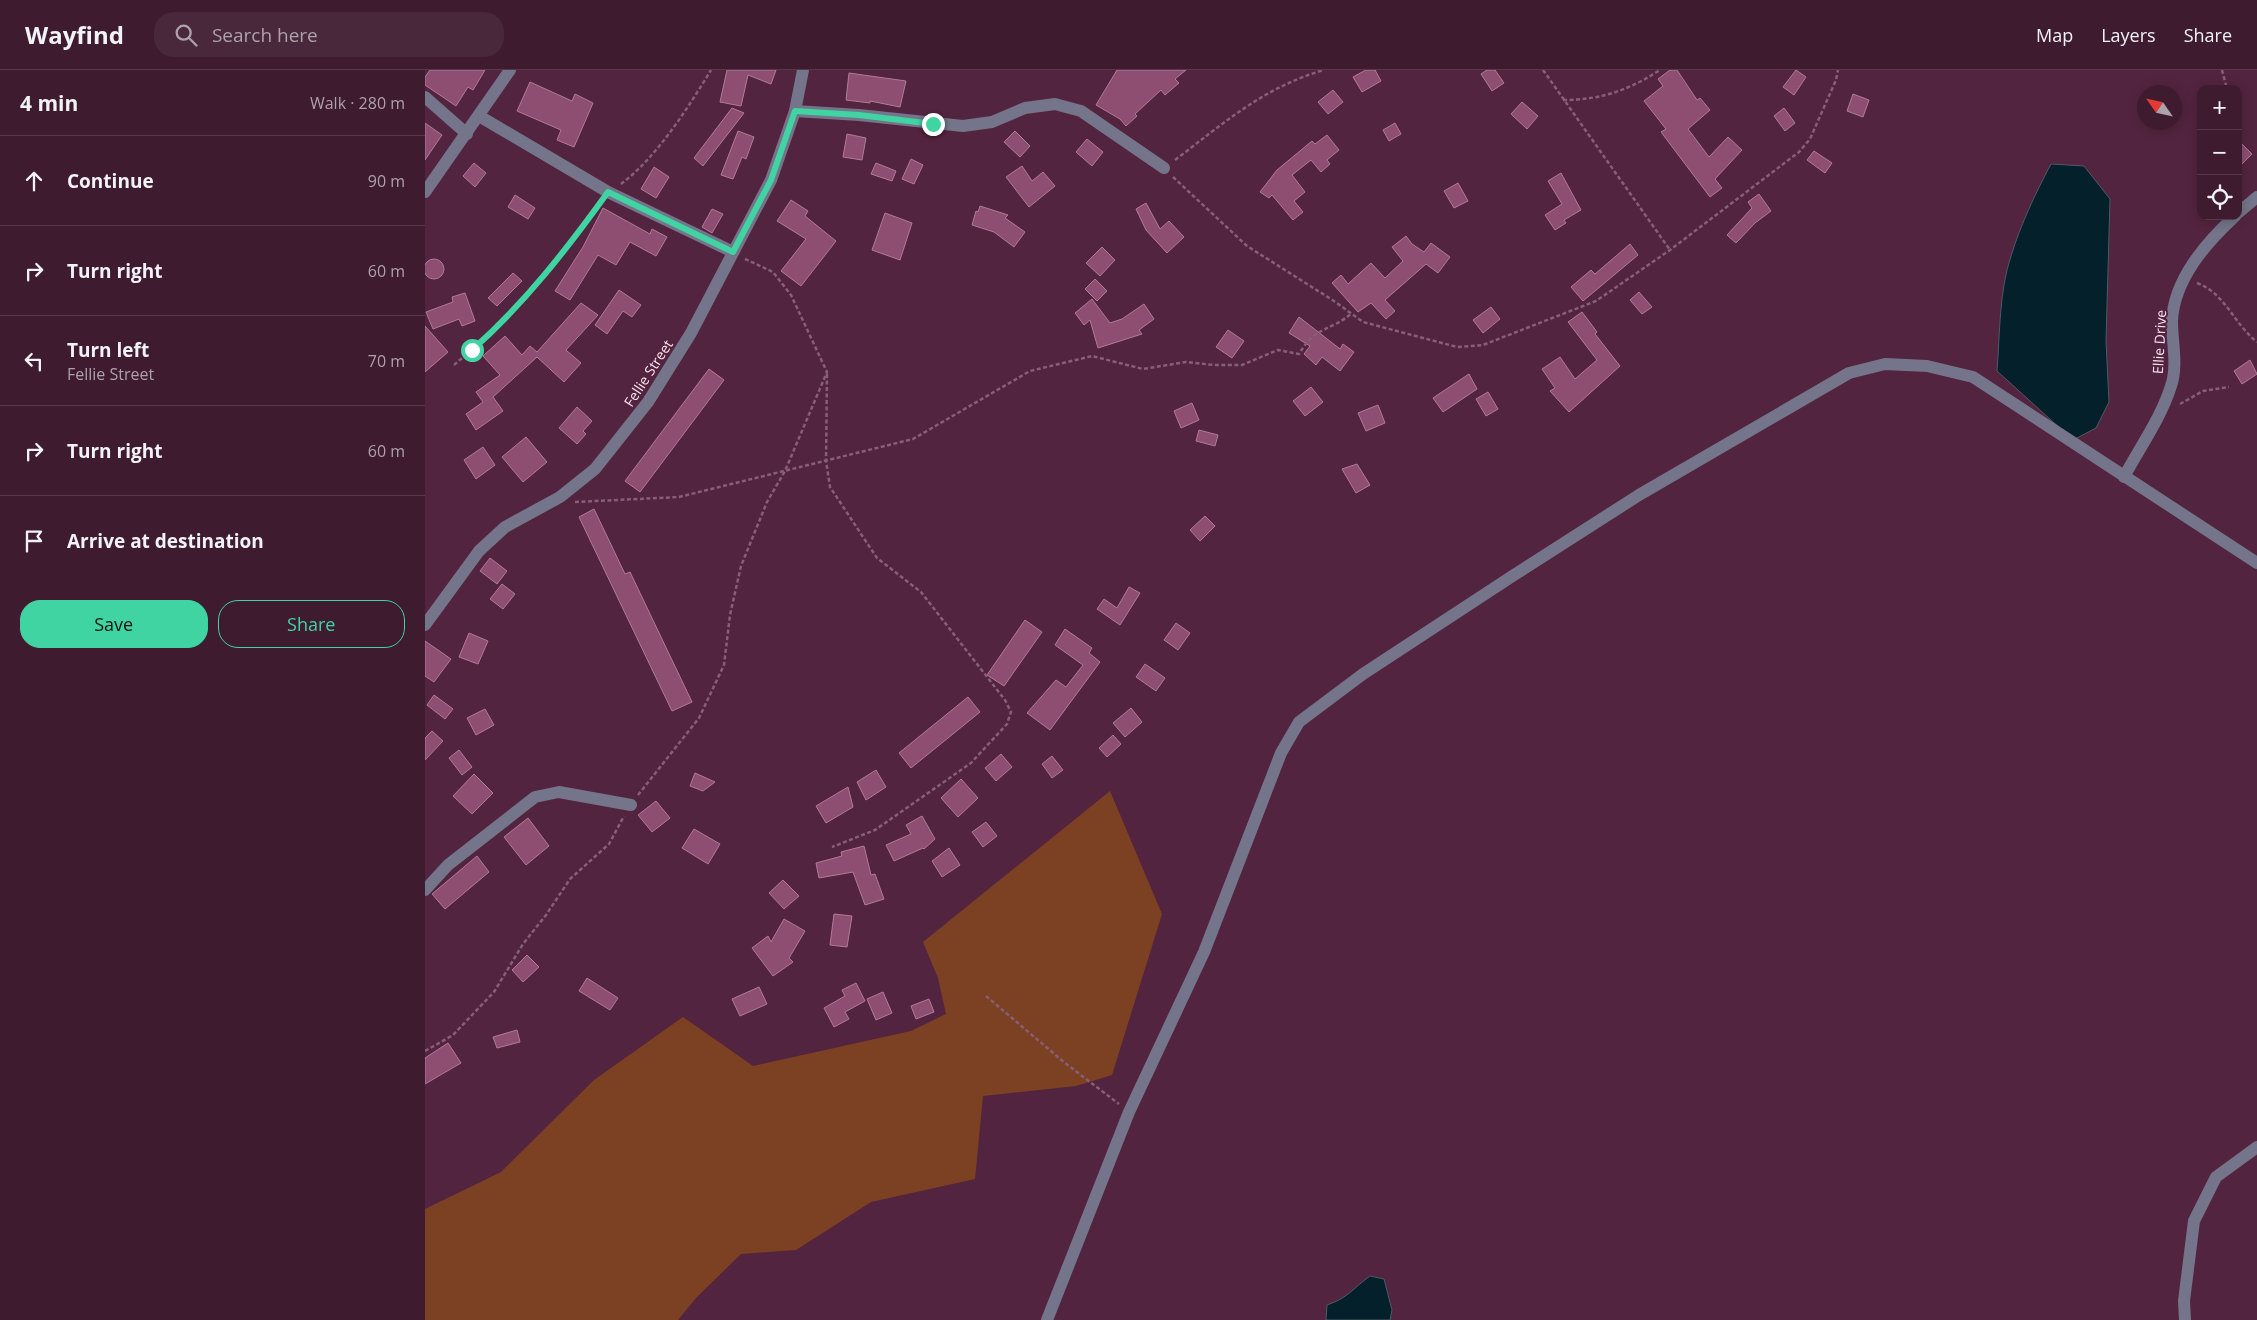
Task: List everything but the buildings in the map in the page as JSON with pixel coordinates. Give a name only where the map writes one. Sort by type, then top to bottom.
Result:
[{"type":"street","points":[[425,192],[510,70]]},
{"type":"street","name":"Fellie Street","points":[[425,625],[479,551],[505,527],[560,497],[595,469],[648,402],[691,333],[771,180],[795,111],[803,70]]},
{"type":"street","points":[[425,97],[467,134]]},
{"type":"street","points":[[795,111],[859,115],[963,126],[992,122],[1025,108],[1055,104],[1081,110],[1164,168]]},
{"type":"street","points":[[479,116],[608,192],[733,252]]},
{"type":"street","points":[[2242,210],[2257,197]]},
{"type":"street","name":"Ellie Drive","points":[[2124,477],[2172,385],[2172,320],[2181,285],[2205,247],[2231,220]]},
{"type":"street","points":[[1047,1320],[1129,1112],[1204,952],[1281,753],[1299,722],[1363,674],[1522,569],[1639,495],[1849,373],[1885,364],[1927,366],[1973,377],[2257,563]]},
{"type":"street","points":[[425,890],[448,866],[535,797],[559,792],[631,805]]},
{"type":"street","points":[[2185,1320],[2184,1301],[2194,1221],[2216,1177],[2257,1147]]},
{"type":"path","points":[[454,365],[506,320],[522,302],[579,233],[608,192],[627,179],[684,116],[711,70]]},
{"type":"path","points":[[1324,70],[1299,77],[1269,91],[1164,168],[1247,246],[1363,322],[1457,347],[1483,345],[1596,301],[1670,250],[1799,152],[1810,139],[1836,80],[1838,70]]},
{"type":"path","points":[[1543,70],[1670,250]]},
{"type":"path","points":[[1563,100],[1588,100],[1635,86],[1660,70]]},
{"type":"path","points":[[2222,70],[2226,85]]},
{"type":"path","points":[[733,252],[773,272],[791,295],[827,372],[826,461],[830,487],[877,558],[921,592],[1005,700],[1011,712],[1007,724],[971,763],[875,830],[832,848]]},
{"type":"path","points":[[2181,285],[2197,283],[2209,287],[2215,292],[2243,330],[2257,342]]},
{"type":"path","points":[[560,497],[570,502],[599,502],[679,497],[913,439],[1031,371],[1092,356],[1143,369],[1186,362],[1242,365],[1278,350],[1299,354],[1315,334],[1327,326],[1341,322],[1352,314]]},
{"type":"path","points":[[425,1051],[453,1036],[494,992],[523,944],[570,880],[609,844],[631,805],[699,718],[724,665],[730,615],[741,566],[767,502],[785,471],[827,372]]},
{"type":"path","points":[[2162,407],[2174,408],[2203,391],[2229,387]]},
{"type":"path","points":[[986,996],[1065,1063],[1129,1112]]},
{"type":"shaded area","points":[[1110,791],[1162,914],[1112,1075],[1076,1086],[983,1096],[975,1179],[871,1202],[796,1250],[741,1254],[696,1298],[678,1320],[425,1320],[425,1209],[501,1172],[594,1080],[683,1017],[753,1066],[911,1031],[946,1014],[938,978],[923,942]]},
{"type":"water","points":[[2051,164],[2084,166],[2110,199],[2106,341],[2109,402],[2096,428],[2073,440],[1997,371],[2001,313],[2007,270],[2024,221]]},
{"type":"water","points":[[1370,1276],[1384,1279],[1392,1310],[1390,1320],[1326,1320],[1327,1305],[1345,1296]]},
{"type":"route","points":[[472,350],[506,320],[522,302],[579,233],[608,192],[733,252],[771,180],[795,111],[859,115],[933,124]]}]
